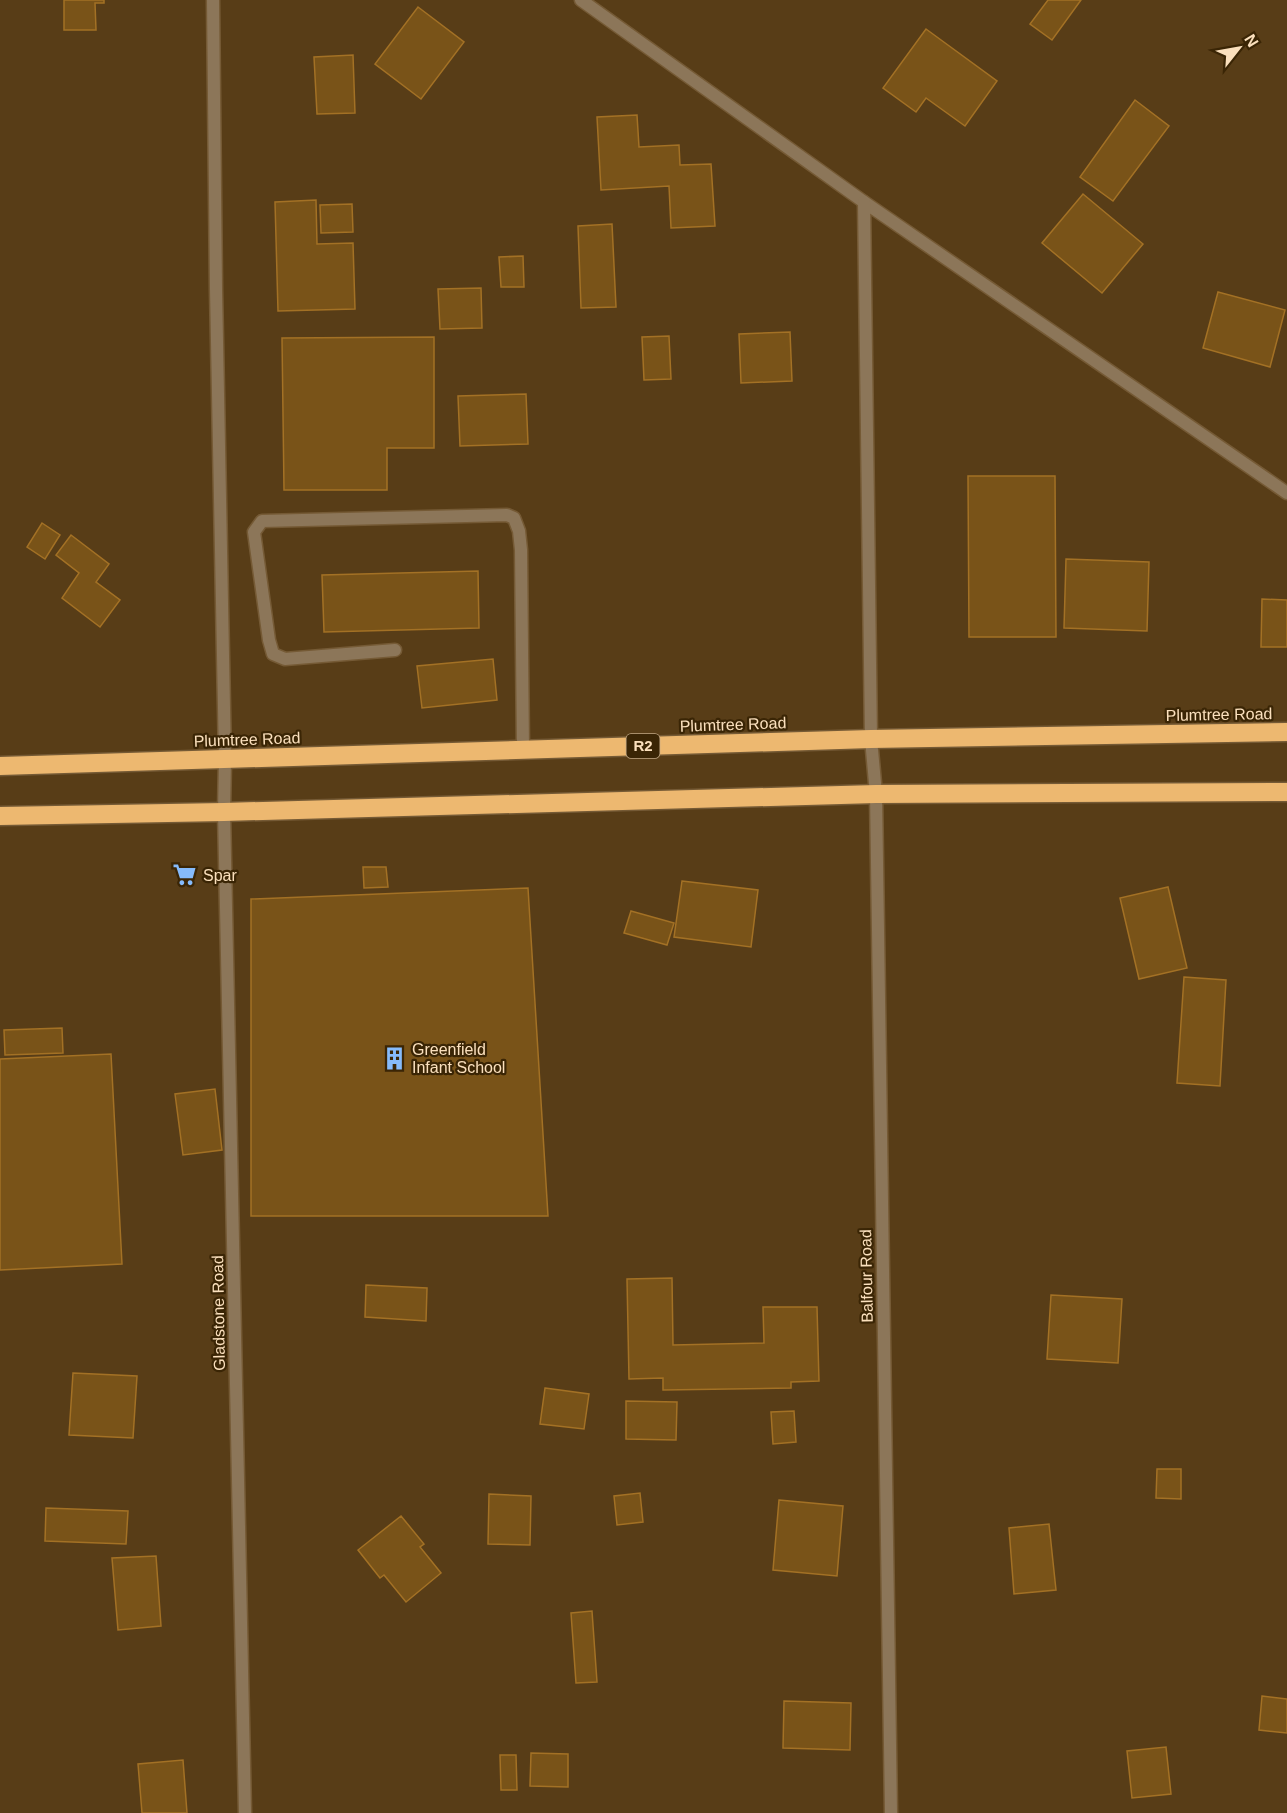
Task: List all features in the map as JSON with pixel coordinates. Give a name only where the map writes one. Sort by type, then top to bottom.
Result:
[{"type":"highway","name":"Plumtree Road","points":[[0,766],[871,739],[1287,732]]},
{"type":"highway","points":[[0,816],[876,794],[1287,792]]},
{"type":"street","name":"Gladstone Road","points":[[213,0],[224,812],[245,1813]]},
{"type":"street","points":[[581,0],[864,202],[1287,493]]},
{"type":"street","name":"Balfour Road","points":[[864,202],[871,739],[876,794],[891,1813]]},
{"type":"street","points":[[395,650],[285,659],[273,654],[254,532],[262,520],[507,515],[514,518],[519,531],[521,550],[523,750]]},
{"type":"building","points":[[64,0],[104,0],[104,3],[95,3],[96,30],[64,30]]},
{"type":"building","points":[[1048,0],[1081,0],[1052,40],[1030,24]]},
{"type":"building","points":[[418,7],[464,42],[421,99],[375,64]]},
{"type":"building","points":[[926,29],[997,81],[965,126],[926,98],[916,112],[883,88]]},
{"type":"building","points":[[353,55],[355,113],[317,114],[314,57]]},
{"type":"building","points":[[1135,100],[1169,126],[1113,201],[1080,177]]},
{"type":"building","points":[[637,115],[639,147],[679,145],[680,165],[711,164],[715,226],[671,228],[669,186],[601,190],[597,117]]},
{"type":"building","points":[[1083,194],[1143,244],[1102,293],[1042,243]]},
{"type":"building","points":[[316,200],[317,244],[353,243],[355,309],[278,311],[275,202]]},
{"type":"building","points":[[352,204],[353,232],[321,233],[320,205]]},
{"type":"building","points":[[612,224],[616,307],[581,308],[578,226]]},
{"type":"building","points":[[523,256],[524,287],[501,287],[499,257]]},
{"type":"building","points":[[481,288],[482,328],[440,329],[438,289]]},
{"type":"building","points":[[1218,292],[1285,310],[1270,367],[1203,348]]},
{"type":"building","points":[[790,332],[792,381],[741,383],[739,334]]},
{"type":"building","points":[[669,336],[671,379],[644,380],[642,337]]},
{"type":"building","points":[[434,337],[434,448],[387,448],[387,490],[284,490],[282,338]]},
{"type":"building","points":[[526,394],[528,444],[460,446],[458,396]]},
{"type":"building","points":[[968,476],[1055,476],[1056,637],[969,637]]},
{"type":"building","points":[[42,523],[60,535],[45,559],[27,547]]},
{"type":"building","points":[[71,535],[109,564],[96,582],[120,600],[100,627],[62,598],[79,573],[56,555]]},
{"type":"building","points":[[1066,559],[1149,562],[1147,631],[1064,628]]},
{"type":"building","points":[[478,571],[479,628],[324,632],[322,575]]},
{"type":"building","points":[[1262,599],[1287,600],[1287,647],[1261,647]]},
{"type":"building","points":[[493,659],[497,700],[422,708],[417,666]]},
{"type":"building","points":[[363,867],[386,867],[388,887],[364,888]]},
{"type":"building","points":[[682,881],[758,890],[751,947],[674,937]]},
{"type":"building","points":[[1168,887],[1187,968],[1139,979],[1120,898]]},
{"type":"building","name":"Greenfield Infant School","points":[[528,888],[548,1216],[251,1216],[251,899]]},
{"type":"building","points":[[631,911],[674,923],[667,945],[624,933]]},
{"type":"building","points":[[1184,977],[1226,980],[1220,1086],[1177,1083]]},
{"type":"building","points":[[62,1028],[63,1053],[5,1055],[4,1030]]},
{"type":"building","points":[[111,1054],[122,1264],[0,1270],[0,1059]]},
{"type":"building","points":[[215,1089],[222,1150],[183,1155],[175,1094]]},
{"type":"building","points":[[672,1278],[673,1345],[764,1343],[763,1307],[817,1307],[819,1381],[791,1382],[791,1388],[663,1390],[663,1378],[629,1379],[627,1279]]},
{"type":"building","points":[[366,1285],[427,1288],[426,1321],[365,1317]]},
{"type":"building","points":[[1051,1295],[1122,1299],[1118,1363],[1047,1359]]},
{"type":"building","points":[[73,1373],[137,1376],[133,1438],[69,1435]]},
{"type":"building","points":[[545,1388],[589,1394],[584,1429],[540,1424]]},
{"type":"building","points":[[626,1401],[677,1402],[676,1440],[626,1439]]},
{"type":"building","points":[[794,1411],[796,1442],[773,1444],[771,1412]]},
{"type":"building","points":[[1157,1469],[1181,1469],[1181,1499],[1156,1498]]},
{"type":"building","points":[[640,1493],[643,1522],[617,1525],[614,1496]]},
{"type":"building","points":[[489,1494],[531,1496],[530,1545],[488,1544]]},
{"type":"building","points":[[779,1500],[843,1506],[837,1576],[773,1570]]},
{"type":"building","points":[[46,1508],[128,1511],[126,1544],[45,1541]]},
{"type":"building","points":[[401,1516],[424,1544],[420,1547],[441,1573],[406,1602],[384,1575],[380,1578],[358,1550]]},
{"type":"building","points":[[1049,1524],[1056,1590],[1014,1594],[1009,1528]]},
{"type":"building","points":[[156,1556],[161,1626],[118,1630],[112,1558]]},
{"type":"building","points":[[592,1611],[597,1682],[576,1683],[571,1613]]},
{"type":"building","points":[[1262,1696],[1287,1699],[1287,1733],[1259,1730]]},
{"type":"building","points":[[784,1701],[851,1703],[850,1750],[783,1748]]},
{"type":"building","points":[[1166,1747],[1171,1794],[1132,1798],[1127,1751]]},
{"type":"building","points":[[531,1753],[568,1754],[568,1787],[530,1786]]},
{"type":"building","points":[[500,1755],[516,1755],[517,1790],[501,1790]]},
{"type":"building","points":[[183,1760],[187,1813],[142,1813],[138,1764]]},
{"type":"place","name":"Spar","points":[[185,875]]},
{"type":"place","name":"Greenfield Infant School","points":[[394,1058]]}]
